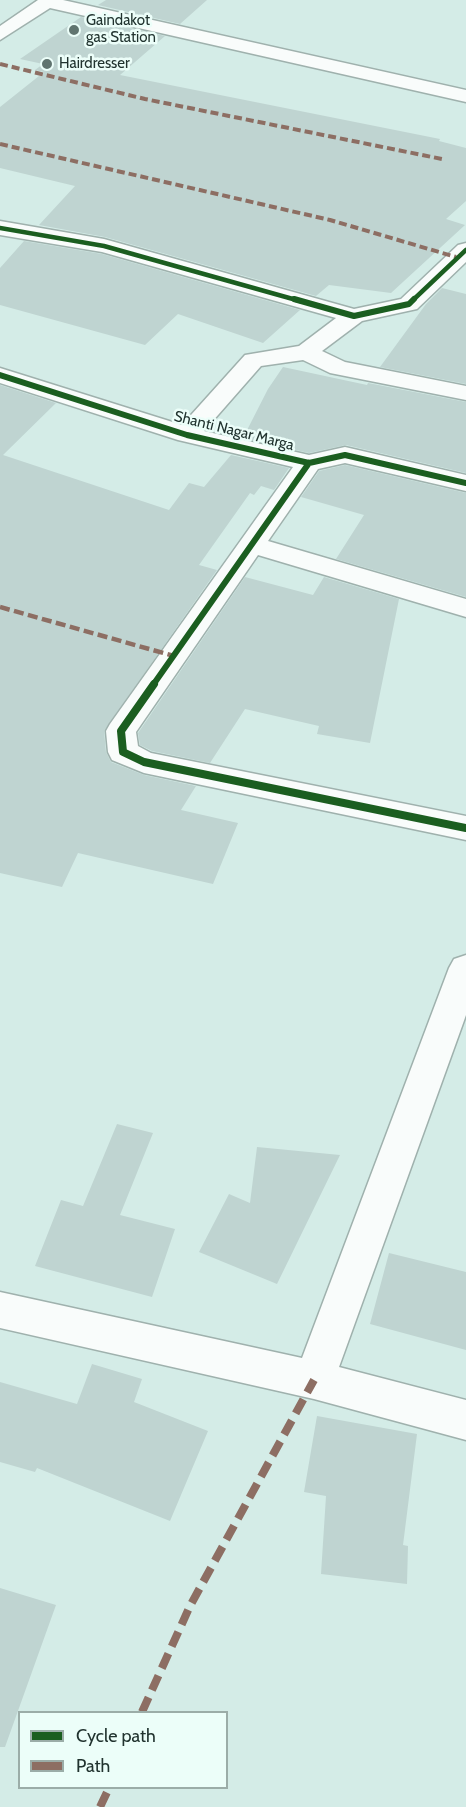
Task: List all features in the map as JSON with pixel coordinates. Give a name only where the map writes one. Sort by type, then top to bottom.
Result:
[{"type":"street","points":[[0,34],[49,1],[466,96]]},
{"type":"street","points":[[0,228],[104,246],[354,316]]},
{"type":"street","points":[[188,435],[254,360],[306,352],[354,316],[409,304],[466,250]]},
{"type":"street","points":[[306,352],[338,368],[466,393]]},
{"type":"street","name":"Shanti Nagar Marga","points":[[0,375],[188,435],[309,463],[345,455],[466,483]]},
{"type":"street","points":[[309,463],[121,731],[123,752],[144,762],[466,828]]},
{"type":"street","points":[[252,545],[466,608]]},
{"type":"street","points":[[314,1380],[466,968]]},
{"type":"street","points":[[0,1310],[314,1380],[466,1419]]},
{"type":"building","points":[[106,0],[207,0],[180,24],[98,5]]},
{"type":"building","points":[[81,17],[165,36],[120,75],[440,139],[439,141],[466,148],[466,201],[446,219],[465,225],[391,293],[329,285],[316,296],[105,237],[39,225],[75,186],[0,168],[0,107],[44,72],[35,70],[43,64],[20,59]]},
{"type":"building","points":[[24,241],[102,254],[300,310],[263,343],[178,314],[145,345],[0,305],[0,268]]},
{"type":"building","points":[[442,288],[466,294],[466,384],[380,367],[426,304]]},
{"type":"building","points":[[283,367],[367,385],[368,383],[466,402],[466,473],[346,445],[309,453],[243,438],[268,389]]},
{"type":"building","points":[[0,385],[56,403],[3,455],[169,510],[189,483],[204,487],[231,455],[289,468],[274,490],[261,486],[254,495],[250,493],[199,565],[217,570],[104,731],[106,752],[111,762],[144,775],[196,786],[181,810],[238,823],[213,884],[78,853],[62,887],[0,873]]},
{"type":"building","points":[[345,465],[466,493],[466,597],[336,559],[364,515],[301,497],[319,471]]},
{"type":"building","points":[[245,577],[313,595],[324,577],[399,599],[370,743],[317,734],[319,726],[245,709],[210,763],[152,751],[140,745],[138,733]]},
{"type":"building","points":[[117,1124],[153,1133],[120,1215],[175,1229],[152,1297],[35,1266],[61,1200],[83,1206]]},
{"type":"building","points":[[257,1147],[340,1155],[277,1284],[199,1252],[229,1194],[250,1203]]},
{"type":"building","points":[[389,1253],[466,1272],[466,1350],[370,1324]]},
{"type":"building","points":[[92,1364],[142,1379],[134,1402],[208,1431],[170,1521],[37,1468],[35,1472],[0,1462],[0,1382],[77,1404]]},
{"type":"building","points":[[317,1416],[417,1434],[403,1545],[408,1546],[407,1584],[321,1574],[326,1496],[304,1492]]},
{"type":"building","points":[[0,1588],[56,1605],[5,1747],[0,1747]]},
{"type":"marked path","points":[[0,64],[145,99],[442,159]]},
{"type":"marked path","points":[[0,144],[330,220],[456,257]]},
{"type":"marked path","points":[[0,607],[174,656]]},
{"type":"marked path","points":[[142,1711],[190,1606],[314,1380]]},
{"type":"marked path","points":[[100,1807],[109,1789]]},
{"type":"cycle path","points":[[0,228],[104,246],[354,316],[409,304],[466,250]]},
{"type":"cycle path","points":[[0,375],[187,435],[309,463],[345,455],[466,483]]},
{"type":"cycle path","points":[[309,463],[121,731],[123,752],[144,762],[466,828]]},
{"type":"place","name":"Gaindakot gas Station","points":[[74,30]]},
{"type":"place","name":"Hairdresser","points":[[47,64]]}]
